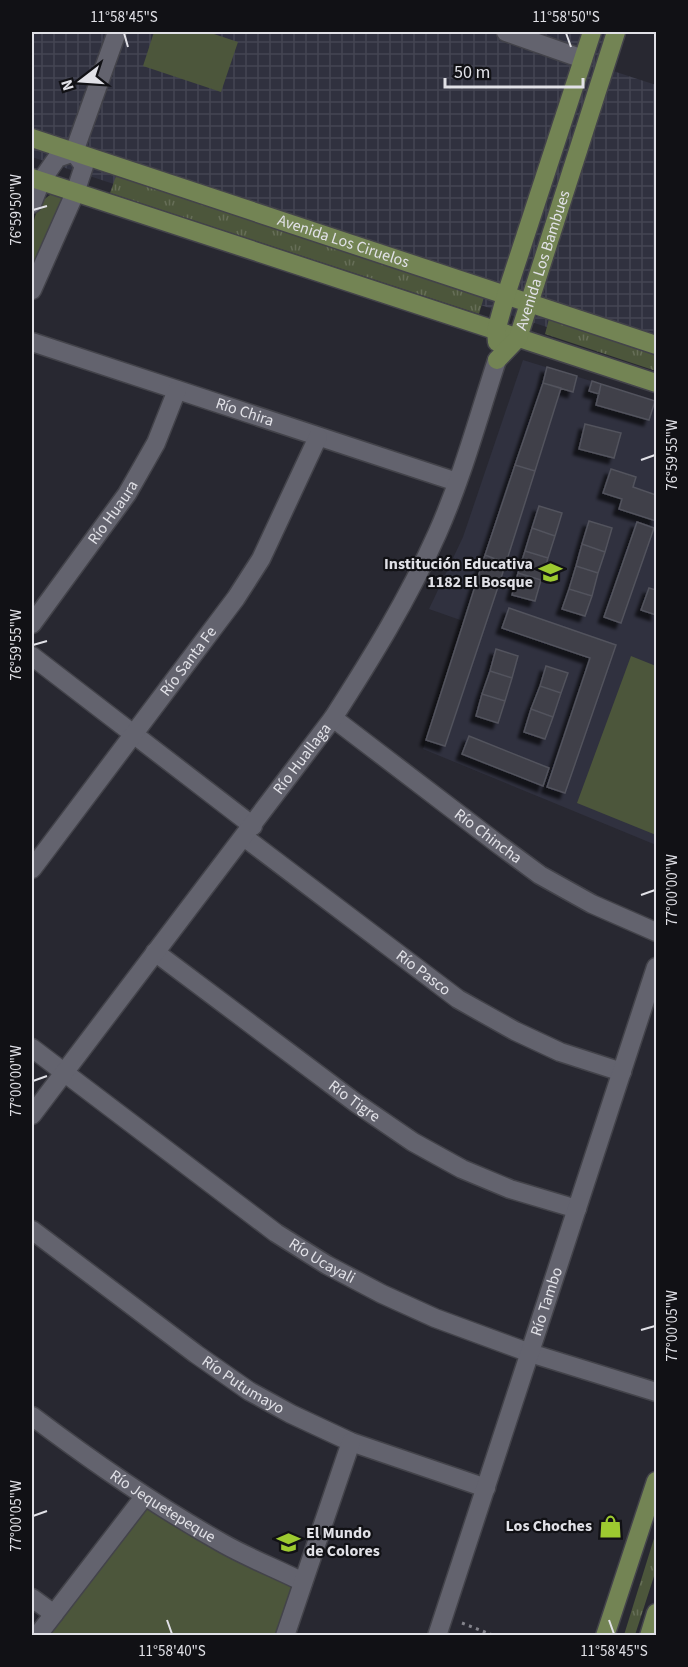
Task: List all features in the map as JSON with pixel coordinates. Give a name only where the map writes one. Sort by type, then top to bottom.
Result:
[{"type":"main road","name":"Avenida Los Bambues","points":[[497,360],[496,331],[506,295],[592,32]]},
{"type":"main road","name":"Avenida Los Bambues","points":[[497,360],[518,338],[616,32]]},
{"type":"main road","name":"Avenida Los Ciruelos","points":[[32,138],[657,345]]},
{"type":"main road","points":[[36,180],[657,383]]},
{"type":"main road","points":[[605,1635],[657,1481]]},
{"type":"main road","points":[[649,1635],[657,1613]]},
{"type":"street","points":[[74,152],[117,32]]},
{"type":"street","points":[[506,32],[583,59]]},
{"type":"street","points":[[32,204],[36,180],[57,158],[74,152]]},
{"type":"street","points":[[32,290],[75,193],[84,166],[74,152]]},
{"type":"street","name":"Río Chira","points":[[32,342],[457,482]]},
{"type":"street","name":"Río Huallaga","points":[[32,1115],[333,718],[370,660],[404,602],[437,533],[457,482],[497,360]]},
{"type":"street","name":"Río Huaura","points":[[32,624],[127,494],[156,443],[177,390]]},
{"type":"street","name":"Río Santa Fe","points":[[32,869],[236,598],[261,559],[318,437]]},
{"type":"street","name":"Río Pasco","points":[[32,656],[134,735],[248,831],[458,999],[551,1048],[622,1072]]},
{"type":"street","name":"Río Chincha","points":[[333,718],[540,875],[592,904],[657,932]]},
{"type":"street","name":"Río Tigre","points":[[155,952],[346,1096],[413,1142],[462,1169],[510,1189],[577,1209]]},
{"type":"street","name":"Río Tambo","points":[[437,1635],[657,967]]},
{"type":"street","name":"Río Ucayali","points":[[32,1048],[276,1233],[327,1265],[414,1309],[530,1353],[657,1392]]},
{"type":"street","name":"Río Putumayo","points":[[32,1230],[196,1354],[249,1391],[351,1442],[486,1488]]},
{"type":"street","name":"Río Jequetepeque","points":[[32,1416],[144,1497],[226,1545],[303,1582]]},
{"type":"street","points":[[285,1635],[351,1442]]},
{"type":"street","points":[[37,1635],[144,1497]]},
{"type":"street","points":[[32,1598],[54,1614]]},
{"type":"path","points":[[462,1623],[495,1635]]},
{"type":"shaded area","points":[[32,32],[626,32],[613,71],[656,85],[656,363],[32,157]]},
{"type":"shaded area","name":"Institución Educativa 1182 El Bosque","points":[[523,360],[656,401],[656,845],[423,749],[463,621],[429,609],[463,537]]},
{"type":"green space","points":[[154,32],[208,32],[238,42],[221,92],[143,66]]},
{"type":"green space","points":[[116,176],[484,297],[479,314],[110,193]]},
{"type":"green space","points":[[52,194],[62,198],[63,206],[32,274],[35,218],[38,208]]},
{"type":"green space","points":[[549,319],[656,353],[656,371],[545,334]]},
{"type":"green space","points":[[631,656],[656,666],[656,835],[577,803]]},
{"type":"green space","points":[[144,1497],[303,1582],[285,1635],[38,1636]]},
{"type":"green space","points":[[656,1532],[656,1570],[635,1635],[624,1635]]},
{"type":"building","points":[[547,367],[577,376],[573,392],[543,383]]},
{"type":"building","points":[[592,381],[601,384],[599,394],[589,391]]},
{"type":"building","points":[[543,383],[561,388],[535,471],[515,465]]},
{"type":"building","points":[[601,384],[655,401],[649,420],[596,405]]},
{"type":"building","points":[[585,424],[621,433],[614,458],[579,449]]},
{"type":"building","points":[[515,465],[535,471],[506,563],[485,555]]},
{"type":"building","points":[[611,469],[636,477],[633,487],[656,495],[656,521],[619,509],[622,499],[603,493]]},
{"type":"building","points":[[539,506],[562,513],[555,536],[532,528]]},
{"type":"building","points":[[589,521],[612,528],[605,552],[582,544]]},
{"type":"building","points":[[637,522],[654,528],[621,623],[604,617]]},
{"type":"building","points":[[532,528],[555,536],[548,558],[525,551]]},
{"type":"building","points":[[582,544],[605,552],[598,573],[576,566]]},
{"type":"building","points":[[525,551],[548,558],[541,580],[518,573]]},
{"type":"building","points":[[485,555],[506,563],[445,746],[426,740]]},
{"type":"building","points":[[576,566],[598,573],[592,596],[569,589]]},
{"type":"building","points":[[518,573],[541,580],[535,601],[512,595]]},
{"type":"building","points":[[649,588],[656,590],[656,615],[641,610]]},
{"type":"building","points":[[569,589],[592,596],[585,616],[562,609]]},
{"type":"building","points":[[509,608],[616,645],[565,793],[547,787],[590,658],[502,628]]},
{"type":"building","points":[[496,649],[518,656],[512,678],[490,671]]},
{"type":"building","points":[[546,666],[568,673],[561,693],[540,686]]},
{"type":"building","points":[[490,671],[512,678],[505,701],[482,694]]},
{"type":"building","points":[[540,686],[561,693],[553,717],[531,709]]},
{"type":"building","points":[[482,694],[505,701],[498,723],[476,716]]},
{"type":"building","points":[[531,709],[553,717],[545,739],[524,732]]},
{"type":"building","points":[[469,736],[549,768],[543,786],[462,754]]},
{"type":"place","name":"Institución Educativa 1182 El Bosque","points":[[551,573]]},
{"type":"place","name":"Los Choches","points":[[610,1526]]},
{"type":"place","name":"El Mundo de Colores","points":[[288,1542]]}]
